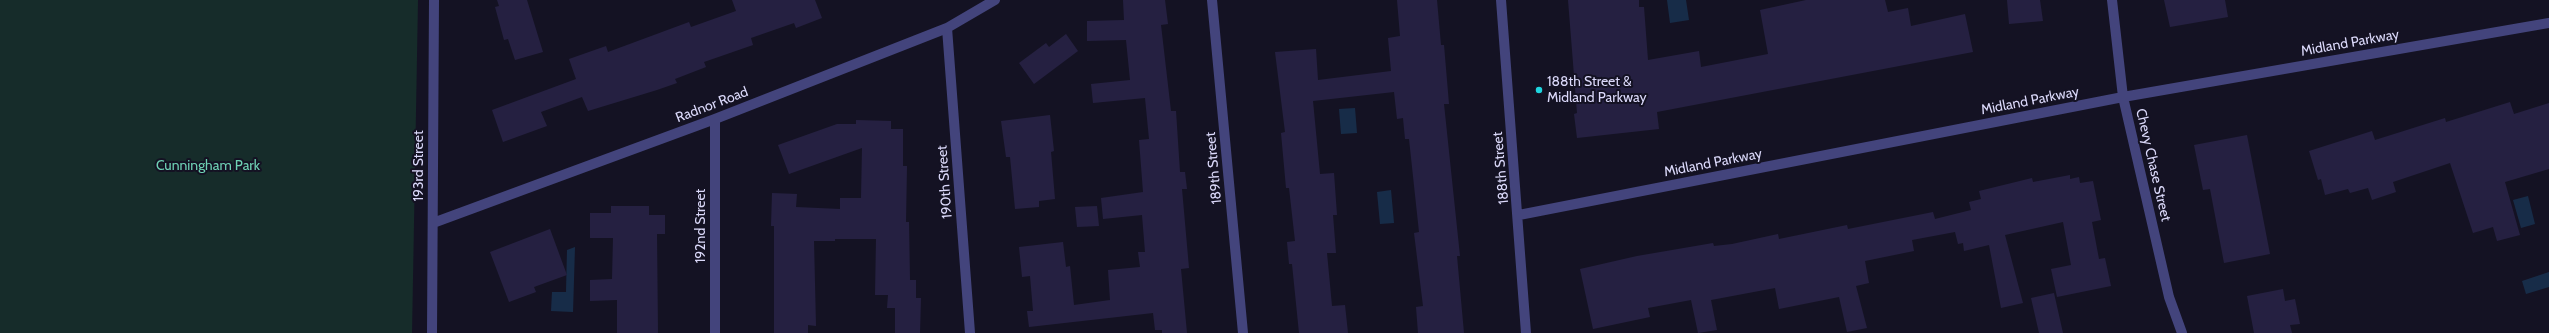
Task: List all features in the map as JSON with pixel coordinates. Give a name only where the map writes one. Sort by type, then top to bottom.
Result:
[{"type":"street","name":"193rd Street","points":[[432,333],[434,0]]},
{"type":"street","name":"Radnor Road","points":[[433,223],[715,119],[947,28],[995,0]]},
{"type":"street","name":"189th Street","points":[[1212,0],[1243,333]]},
{"type":"street","name":"188th Street","points":[[1501,0],[1519,215],[1526,333]]},
{"type":"street","name":"Chevy Chase Street","points":[[2112,0],[2123,97],[2169,297],[2182,333]]},
{"type":"street","name":"Midland Parkway","points":[[1519,215],[2123,97],[2549,23]]},
{"type":"street","name":"190th Street","points":[[947,28],[970,333]]},
{"type":"street","name":"192nd Street","points":[[715,119],[715,333]]},
{"type":"green space","name":"Cunningham Park","points":[[0,0],[418,0],[412,333],[0,333]]},
{"type":"water","points":[[1667,0],[1686,0],[1689,20],[1670,23]]},
{"type":"water","points":[[1355,108],[1357,133],[1341,134],[1339,109]]},
{"type":"water","points":[[1391,190],[1394,223],[1380,224],[1377,192]]},
{"type":"water","points":[[2528,196],[2535,224],[2521,228],[2513,200]]},
{"type":"water","points":[[575,247],[573,312],[551,311],[552,292],[566,292],[567,250]]},
{"type":"water","points":[[2549,272],[2549,287],[2526,294],[2522,281]]},
{"type":"building","points":[[497,0],[527,0],[543,52],[515,60],[508,39],[504,40],[495,7],[499,6]]},
{"type":"building","points":[[732,0],[815,0],[822,18],[796,28],[794,23],[751,38],[753,45],[704,62],[706,67],[675,79],[677,83],[657,90],[588,111],[582,97],[541,112],[547,126],[503,142],[492,110],[576,79],[569,59],[606,46],[608,52],[689,22],[691,27],[736,11]]},
{"type":"building","points":[[1123,0],[1165,0],[1168,24],[1161,25],[1171,111],[1176,111],[1180,172],[1185,172],[1187,189],[1182,189],[1189,268],[1181,269],[1187,333],[1162,333],[1162,330],[1155,330],[1153,313],[1029,327],[1027,311],[1033,311],[1030,276],[1022,277],[1019,247],[1063,242],[1066,267],[1070,266],[1074,305],[1110,300],[1108,270],[1140,267],[1138,252],[1145,252],[1142,215],[1103,219],[1101,198],[1143,192],[1139,140],[1149,139],[1145,98],[1093,103],[1091,84],[1130,80],[1126,40],[1087,41],[1087,21],[1124,20]]},
{"type":"building","points":[[1397,0],[1437,0],[1441,45],[1444,45],[1449,104],[1444,104],[1460,256],[1457,256],[1464,333],[1418,333],[1416,307],[1423,306],[1414,233],[1419,232],[1409,139],[1405,139],[1403,118],[1397,119],[1394,92],[1313,101],[1320,174],[1334,173],[1337,215],[1333,215],[1336,253],[1327,253],[1332,306],[1345,305],[1348,333],[1299,333],[1292,264],[1289,264],[1287,242],[1295,241],[1289,188],[1286,188],[1281,133],[1285,132],[1275,52],[1316,49],[1318,80],[1391,71],[1388,38],[1400,36]]},
{"type":"building","points":[[1568,0],[1639,0],[1639,7],[1644,7],[1648,60],[1699,51],[1701,67],[1768,54],[1760,10],[1806,0],[1885,0],[1888,12],[1908,8],[1911,26],[1965,14],[1973,52],[1657,112],[1659,129],[1577,138],[1574,114],[1577,113]]},
{"type":"building","points":[[2007,0],[2040,0],[2043,21],[2009,24]]},
{"type":"building","points":[[2164,0],[2225,0],[2228,17],[2170,27]]},
{"type":"building","points":[[1066,34],[1078,51],[1034,84],[1019,63],[1046,43],[1049,47]]},
{"type":"building","points":[[2510,102],[2514,114],[2549,103],[2549,169],[2505,182],[2520,235],[2497,241],[2493,227],[2473,233],[2450,163],[2393,182],[2396,192],[2372,200],[2368,188],[2350,193],[2348,189],[2325,195],[2321,179],[2318,180],[2309,151],[2372,131],[2375,140],[2445,118],[2446,122]]},
{"type":"building","points":[[1050,115],[1054,151],[1051,152],[1055,199],[1039,201],[1039,207],[1015,209],[1010,157],[1006,157],[1001,121]]},
{"type":"building","points":[[856,120],[891,121],[891,129],[903,129],[903,166],[907,166],[906,222],[909,222],[910,280],[916,280],[916,298],[921,298],[920,333],[895,333],[895,308],[887,308],[888,295],[875,295],[876,239],[835,239],[835,241],[814,241],[816,326],[808,325],[808,333],[774,333],[774,226],[771,226],[772,193],[797,194],[796,207],[840,209],[840,198],[861,198],[862,148],[789,174],[778,145],[837,124],[856,124]]},
{"type":"building","points":[[2247,135],[2270,254],[2224,263],[2210,189],[2203,190],[2194,145]]},
{"type":"building","points":[[2070,175],[2070,179],[2079,177],[2080,183],[2093,181],[2101,220],[2092,222],[2099,259],[2105,258],[2111,286],[2057,297],[2051,269],[2071,265],[2063,222],[2005,235],[2023,303],[2001,308],[1989,245],[1964,251],[1963,243],[1958,244],[1955,232],[1912,240],[1914,251],[1865,261],[1869,283],[1856,286],[1867,328],[1847,332],[1839,297],[1779,309],[1775,288],[1711,300],[1717,330],[1698,333],[1691,300],[1648,308],[1650,317],[1593,329],[1580,269],[1637,256],[1713,243],[1714,246],[1732,244],[1778,234],[1779,239],[1847,225],[1848,229],[1933,212],[1935,219],[1971,210],[1969,202],[1981,199],[1979,191],[2032,178],[2033,182]]},
{"type":"building","points":[[611,206],[649,206],[649,215],[665,215],[665,234],[657,234],[658,333],[617,333],[617,300],[590,301],[590,280],[612,279],[613,238],[590,238],[590,213],[611,213]]},
{"type":"building","points":[[1097,206],[1099,226],[1077,227],[1075,207]]},
{"type":"building","points":[[550,229],[567,275],[534,287],[536,292],[509,302],[490,252]]},
{"type":"building","points":[[2283,289],[2285,301],[2295,299],[2300,324],[2290,325],[2292,333],[2254,333],[2247,296]]},
{"type":"building","points":[[2054,293],[2063,333],[2039,333],[2031,298]]},
{"type":"place","name":"188th Street & Midland Parkway","points":[[1539,90]]}]
